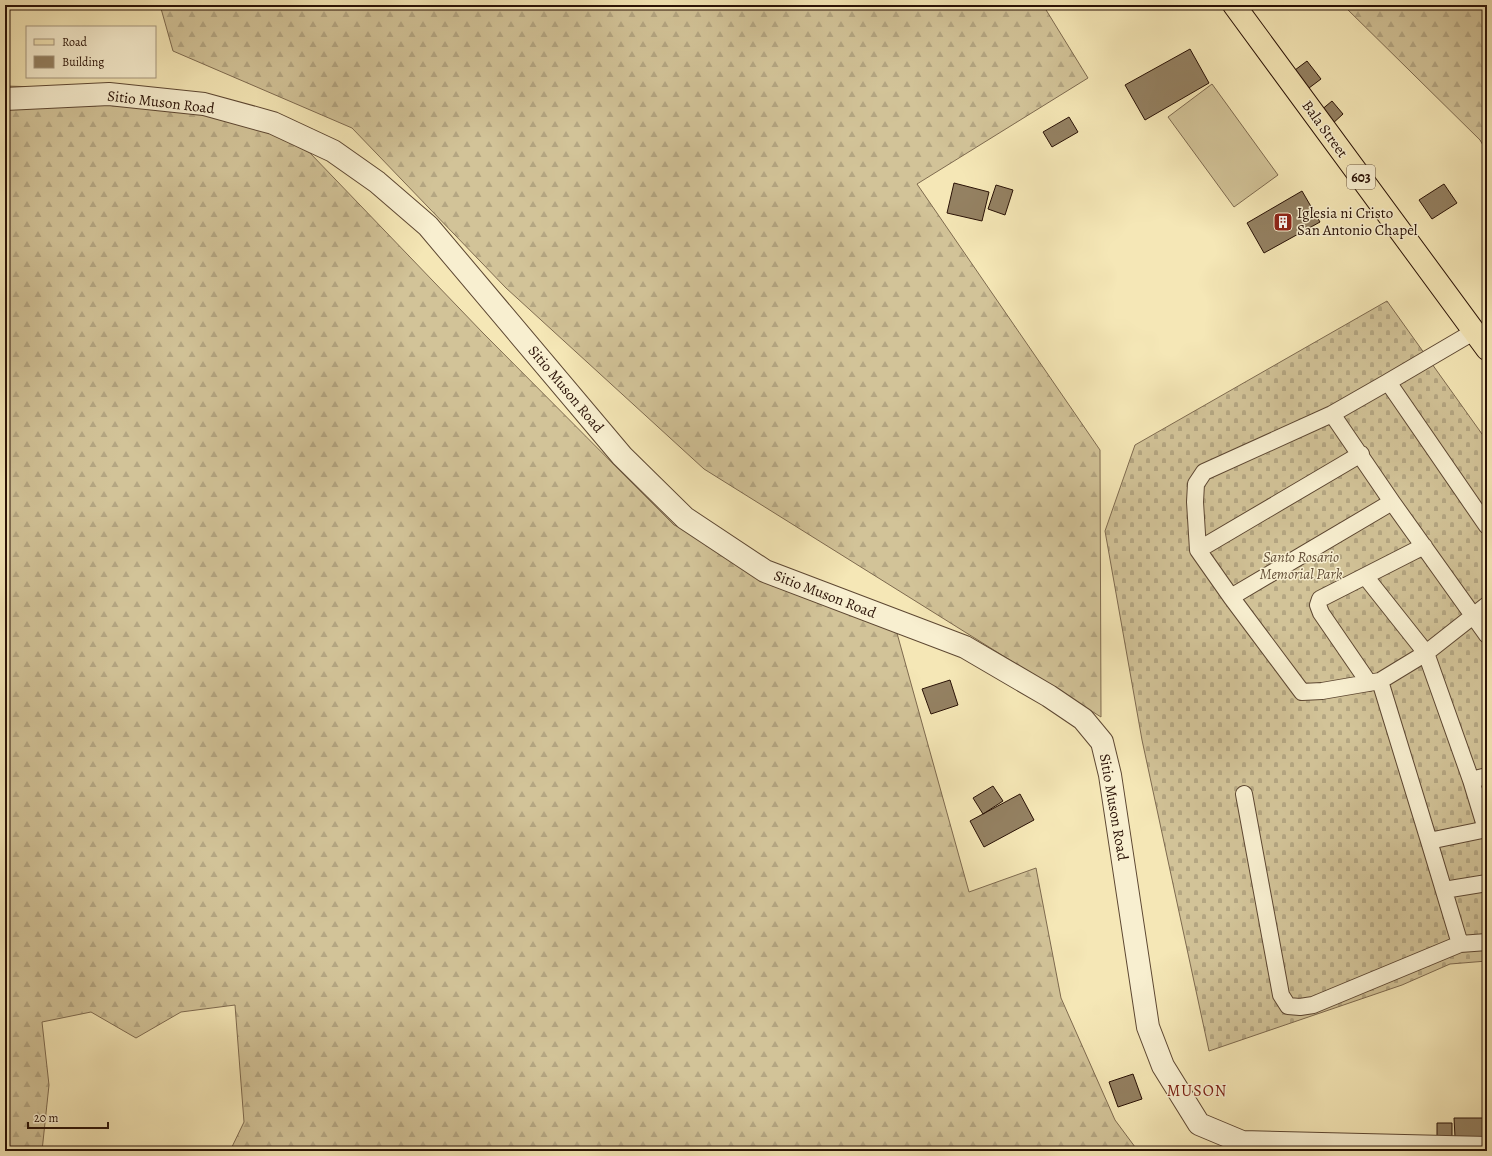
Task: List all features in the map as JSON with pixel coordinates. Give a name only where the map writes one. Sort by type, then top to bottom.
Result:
[{"type":"main road","name":"Bala Street","points":[[1234,5],[1487,349]]},
{"type":"street","name":"Sitio Muson Road","points":[[5,99],[109,94],[204,104],[272,122],[333,150],[377,182],[428,226],[622,456],[685,518],[765,572],[964,647],[1049,696],[1083,719],[1102,742],[1109,768],[1148,1027],[1163,1066],[1199,1124],[1240,1146],[1487,1148]]},
{"type":"lane","points":[[1475,332],[1332,414],[1204,472],[1196,484],[1195,502],[1198,550],[1302,692],[1322,691],[1374,682],[1426,653],[1487,605]]},
{"type":"lane","points":[[1388,382],[1487,526]]},
{"type":"lane","points":[[1332,414],[1487,636]]},
{"type":"lane","points":[[1198,550],[1360,454]]},
{"type":"lane","points":[[1231,597],[1392,502]]},
{"type":"lane","points":[[1424,546],[1320,599],[1318,605],[1321,613],[1374,682],[1430,841],[1460,944]]},
{"type":"lane","points":[[1366,576],[1426,653],[1471,780],[1486,829],[1430,841]]},
{"type":"lane","points":[[1471,780],[1487,776]]},
{"type":"lane","points":[[1244,794],[1281,995],[1288,1006],[1300,1007],[1313,1005],[1460,944],[1487,942]]},
{"type":"lane","points":[[1444,890],[1487,883]]},
{"type":"green space","points":[[160,5],[1043,5],[1088,78],[917,184],[1100,450],[1101,717],[704,469],[506,288],[352,128],[173,51]]},
{"type":"green space","points":[[1343,5],[1487,5],[1487,152],[1480,140]]},
{"type":"green space","points":[[1212,84],[1278,175],[1234,207],[1168,117]]},
{"type":"green space","points":[[5,86],[105,89],[219,106],[310,153],[483,333],[674,525],[895,626],[969,892],[1036,868],[1061,998],[1115,1120],[1138,1151],[230,1151],[244,1122],[235,1005],[181,1012],[136,1038],[91,1012],[42,1022],[49,1085],[42,1151],[5,1151]]},
{"type":"green space","name":"Santo Rosario Memorial Park","points":[[1387,301],[1487,441],[1487,961],[1450,964],[1402,985],[1209,1051],[1142,740],[1105,531],[1135,445]]},
{"type":"building","points":[[1190,49],[1209,83],[1145,120],[1125,85]]},
{"type":"building","points":[[1307,61],[1321,79],[1309,88],[1295,70]]},
{"type":"building","points":[[1332,101],[1343,114],[1331,125],[1320,111]]},
{"type":"building","points":[[1069,117],[1078,132],[1052,147],[1043,132]]},
{"type":"building","points":[[954,183],[989,192],[982,221],[947,213]]},
{"type":"building","points":[[1444,184],[1457,203],[1432,219],[1419,200]]},
{"type":"building","points":[[996,185],[1013,190],[1005,215],[988,209]]},
{"type":"building","name":"Iglesia ni Cristo San Antonio Chapel","points":[[1302,191],[1320,222],[1264,253],[1247,223]]},
{"type":"building","points":[[950,680],[958,705],[931,714],[922,689]]},
{"type":"building","points":[[993,786],[1003,801],[983,814],[973,798]]},
{"type":"building","points":[[1020,794],[1034,820],[984,847],[970,821]]},
{"type":"building","points":[[1133,1074],[1142,1099],[1118,1107],[1109,1082]]},
{"type":"building","points":[[1454,1118],[1487,1118],[1487,1137],[1455,1137]]},
{"type":"building","points":[[1437,1123],[1452,1123],[1452,1137],[1437,1138]]},
{"type":"place","name":"Iglesia ni Cristo San Antonio Chapel","points":[[1283,222]]},
{"type":"district","name":"MUSON","points":[[1197,1091]]}]
